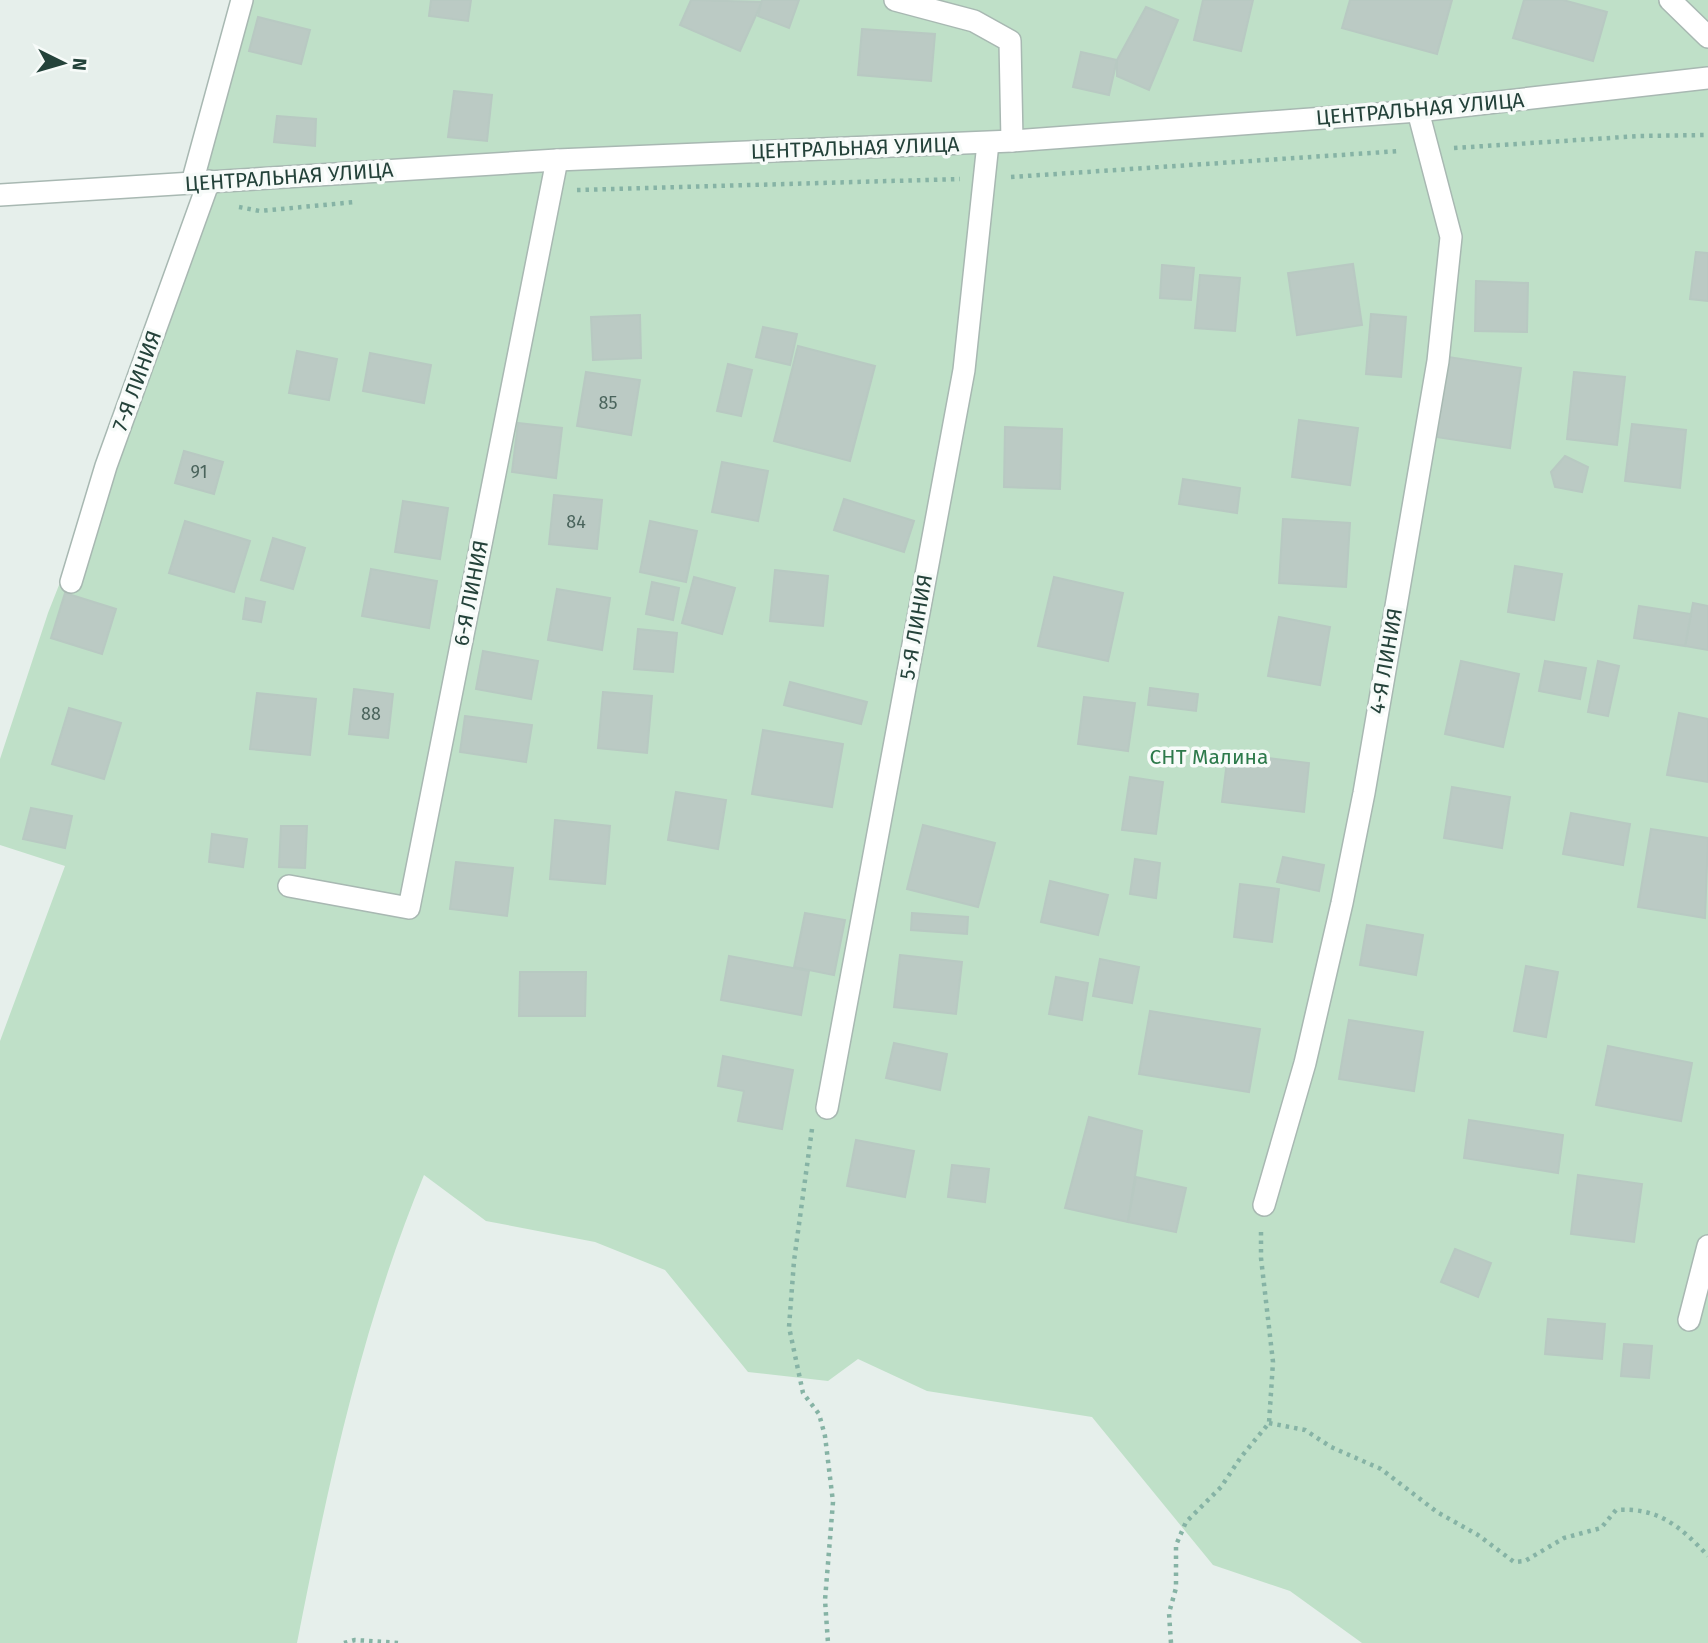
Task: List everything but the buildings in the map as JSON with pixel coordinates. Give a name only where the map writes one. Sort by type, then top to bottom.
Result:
[{"type":"street","name":"7-Я ЛИНИЯ","points":[[71,582],[106,466],[200,182],[242,0]]},
{"type":"street","points":[[895,0],[974,21],[1010,41],[1012,141]]},
{"type":"street","points":[[1670,0],[1708,37]]},
{"type":"street","name":"ЦЕНТРАЛЬНАЯ УЛИЦА","points":[[0,195],[557,160],[988,143],[1418,111],[1708,78]]},
{"type":"street","name":"4-Я ЛИНИЯ","points":[[1264,1205],[1305,1063],[1347,879],[1436,374],[1451,237],[1418,111]]},
{"type":"street","name":"5-Я ЛИНИЯ","points":[[827,1108],[964,370],[988,143]]},
{"type":"street","name":"6-Я ЛИНИЯ","points":[[289,886],[409,908],[557,160]]},
{"type":"street","points":[[1689,1320],[1708,1246]]},
{"type":"path","points":[[827,1108],[813,1126],[810,1141],[794,1261],[789,1327],[803,1393],[819,1414],[825,1436],[833,1502],[825,1600],[828,1643]]},
{"type":"path","points":[[1171,1643],[1168,1613],[1176,1588],[1176,1545],[1186,1522],[1221,1487],[1269,1423],[1273,1362],[1261,1258],[1264,1205]]},
{"type":"path","points":[[1269,1423],[1305,1430],[1331,1447],[1381,1469],[1437,1512],[1478,1535],[1514,1562],[1525,1561],[1564,1538],[1601,1528],[1616,1510],[1641,1509],[1673,1523],[1708,1556]]},
{"type":"path","points":[[344,1643],[355,1640],[399,1643]]},
{"type":"green space","name":"СНТ Малина","points":[[242,0],[1708,0],[1708,1643],[1362,1643],[1290,1591],[1213,1565],[1092,1417],[927,1391],[858,1359],[828,1381],[748,1372],[665,1270],[595,1242],[486,1221],[424,1175],[382,1289],[365,1347],[334,1465],[297,1643],[0,1643],[0,1041],[65,866],[0,845],[0,759],[48,613],[106,466],[205,193],[196,168]]}]
